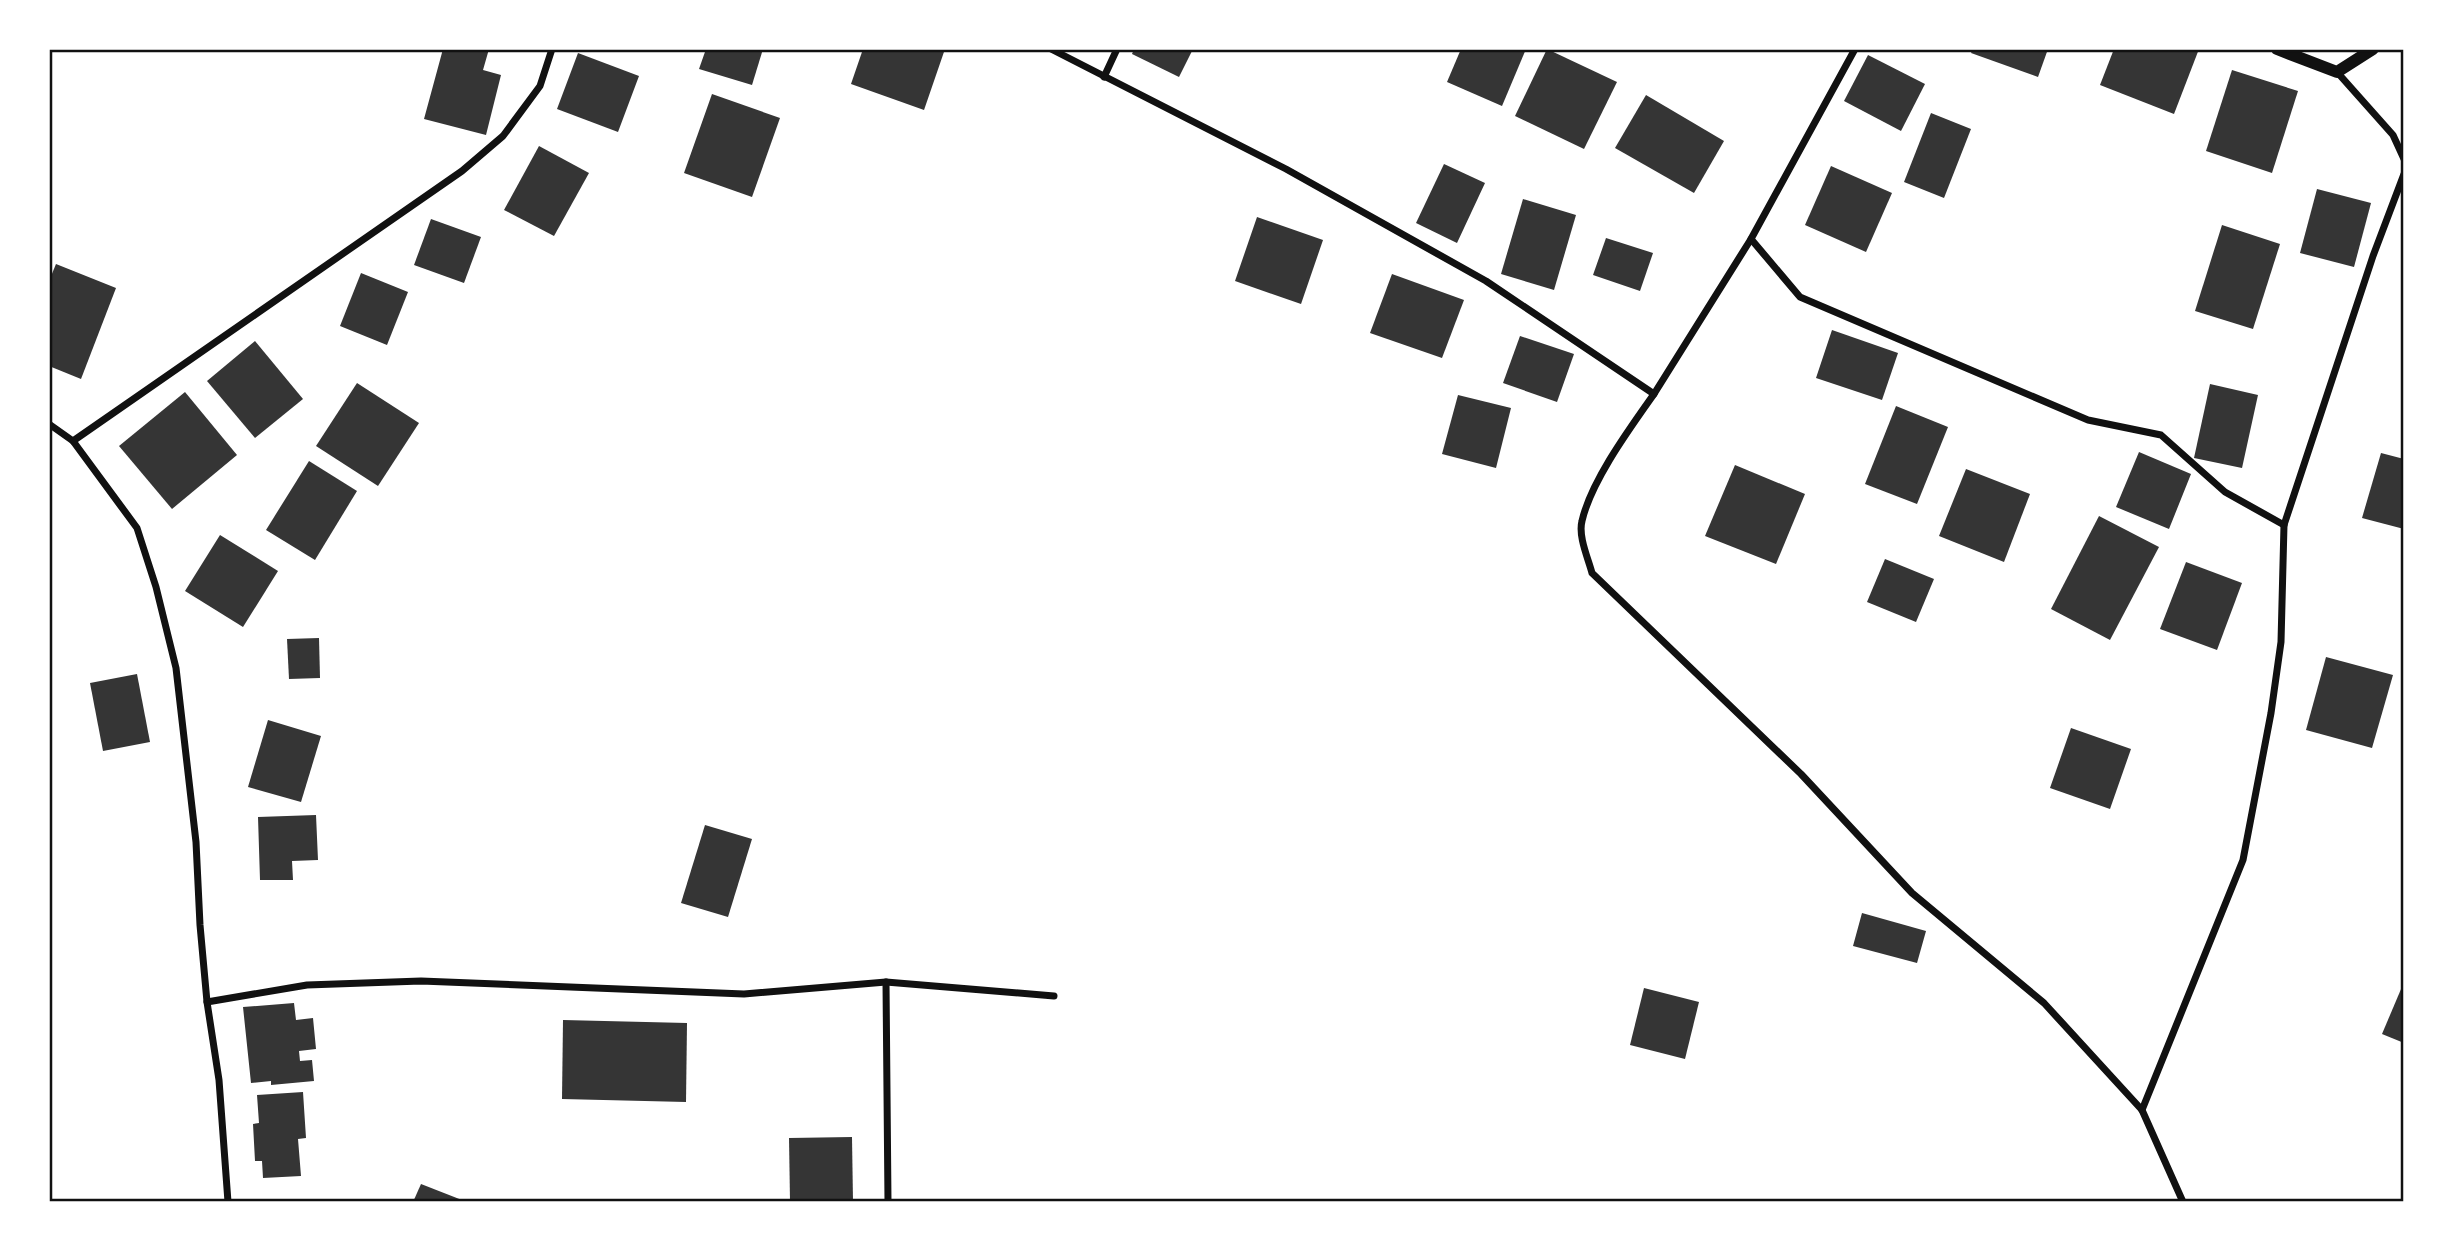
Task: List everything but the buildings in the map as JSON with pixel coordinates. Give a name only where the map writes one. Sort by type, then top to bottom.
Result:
[{"type":"street","points":[[73,441],[462,171],[503,136],[540,86],[552,49]]},
{"type":"street","points":[[1051,49],[1286,169],[1486,281],[1654,394]]},
{"type":"street","points":[[1104,76],[1117,49]]},
{"type":"street","points":[[1855,49],[1751,239],[1618,447],[1596,487],[1581,523],[1592,573],[1801,774],[1912,893],[2044,1003],[2142,1110],[2183,1202]]},
{"type":"street","points":[[2277,49],[2337,72],[2393,135],[2404,159]]},
{"type":"street","points":[[2337,72],[2373,49]]},
{"type":"street","points":[[2142,1110],[2243,860],[2271,713],[2281,642],[2284,525],[2373,256],[2404,174]]},
{"type":"street","points":[[1751,239],[1800,297],[2088,420],[2161,435],[2225,492],[2284,525]]},
{"type":"street","points":[[49,424],[73,441],[137,528],[156,587],[176,668],[196,842],[200,925],[207,1002],[219,1080],[228,1202]]},
{"type":"street","points":[[207,1002],[307,985],[409,982],[744,994],[886,982],[1054,996]]},
{"type":"street","points":[[886,982],[888,1202]]}]
